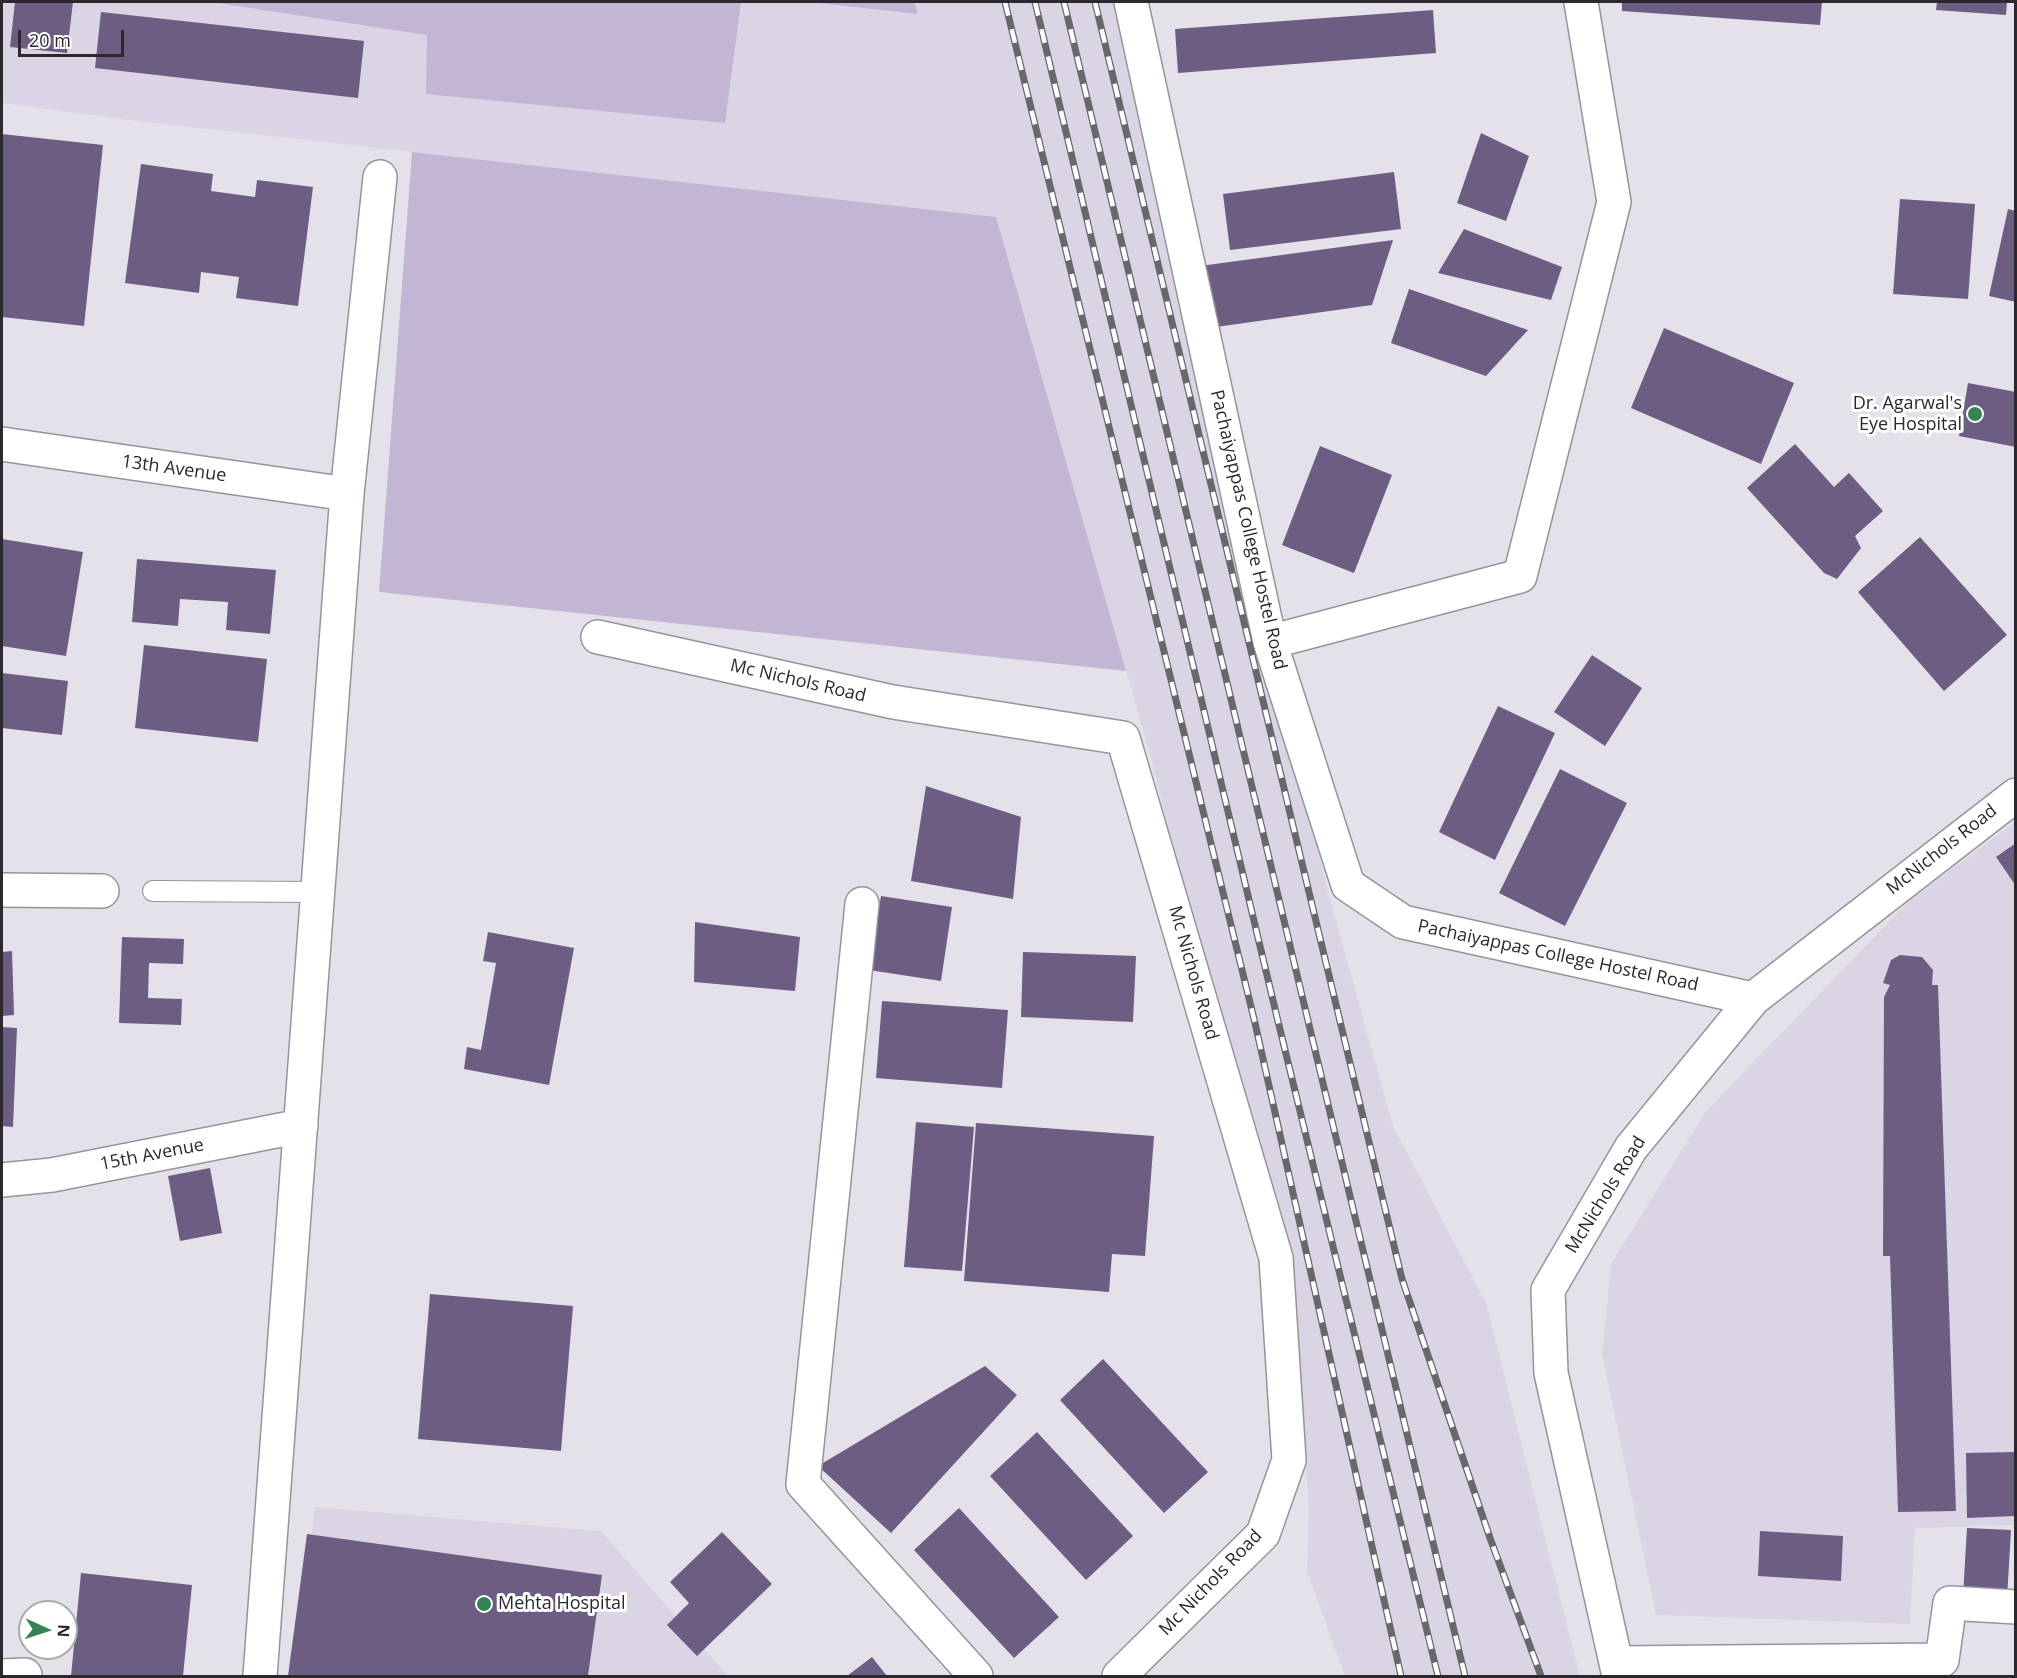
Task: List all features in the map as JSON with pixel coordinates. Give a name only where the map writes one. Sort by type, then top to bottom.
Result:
[{"type":"street","name":"Pachaiyappas College Hostel Road","points":[[1131,2],[1270,642],[1348,885],[1403,922],[1753,999]]},
{"type":"street","points":[[1270,642],[1520,576],[1614,202],[1581,2]]},
{"type":"street","points":[[260,1677],[346,494],[380,177]]},
{"type":"street","name":"13th Avenue","points":[[2,444],[346,494]]},
{"type":"street","name":"Mc Nichols Road","points":[[598,637],[893,702],[1123,738],[1276,1258],[1289,1460],[1263,1534],[1119,1677]]},
{"type":"street","name":"McNichols Road","points":[[1617,1670],[1551,1373],[1548,1290],[1631,1148],[1753,999],[2016,795]]},
{"type":"street","points":[[2,890],[102,891]]},
{"type":"street","points":[[862,904],[803,1484],[976,1677]]},
{"type":"street","name":"15th Avenue","points":[[2,1180],[52,1175],[301,1126]]},
{"type":"street","points":[[1617,1670],[1942,1660],[1950,1603],[2016,1607]]},
{"type":"lane","points":[[153,891],[318,892]]},
{"type":"shaded area","points":[[2,2],[1115,2],[1328,892],[1393,1126],[1486,1303],[1580,1676],[1345,1676],[1307,1571],[1309,1507],[1296,1340],[1148,747],[996,217],[144,122],[2,103]]},
{"type":"shaded area","points":[[211,2],[741,2],[725,123],[426,94],[427,35]]},
{"type":"shaded area","points":[[809,2],[914,2],[918,14]]},
{"type":"shaded area","points":[[412,152],[996,217],[1126,671],[379,592]]},
{"type":"shaded area","points":[[2015,822],[2015,1525],[1915,1528],[1910,1624],[1656,1615],[1602,1354],[1611,1264],[1706,1111],[1909,901]]},
{"type":"shaded area","name":"Mehta Hospital","points":[[315,1507],[601,1531],[728,1676],[295,1676]]},
{"type":"building","points":[[15,2],[73,2],[67,53],[10,47]]},
{"type":"building","points":[[1622,2],[1822,2],[1820,25],[1622,11]]},
{"type":"building","points":[[1937,2],[2007,2],[2006,15],[1936,10]]},
{"type":"building","points":[[1433,10],[1436,53],[1178,73],[1175,29]]},
{"type":"building","points":[[101,12],[364,41],[358,98],[95,68]]},
{"type":"building","points":[[1481,133],[1529,156],[1506,221],[1457,203]]},
{"type":"building","points":[[2,134],[103,145],[84,326],[2,317]]},
{"type":"building","points":[[141,164],[213,174],[211,191],[255,197],[257,180],[313,187],[298,306],[236,298],[239,277],[201,272],[199,293],[125,283]]},
{"type":"building","points":[[1394,172],[1401,229],[1230,250],[1223,194]]},
{"type":"building","points":[[1900,199],[1975,204],[1968,299],[1893,294]]},
{"type":"building","points":[[2008,209],[2016,211],[2016,302],[1989,296]]},
{"type":"building","points":[[1464,229],[1562,267],[1551,300],[1438,273]]},
{"type":"building","points":[[1393,240],[1372,305],[1209,328],[1200,266]]},
{"type":"building","points":[[1409,289],[1528,330],[1486,376],[1391,343]]},
{"type":"building","points":[[1664,328],[1794,383],[1761,464],[1631,408]]},
{"type":"building","points":[[1968,383],[2016,392],[2016,447],[1959,436]]},
{"type":"building","points":[[1795,444],[1834,487],[1849,473],[1883,511],[1855,536],[1861,548],[1837,579],[1824,573],[1747,488]]},
{"type":"building","points":[[1320,446],[1392,475],[1354,573],[1282,545]]},
{"type":"building","points":[[1920,537],[2007,635],[1944,691],[1858,592]]},
{"type":"building","points":[[2,539],[83,552],[66,656],[2,646]]},
{"type":"building","points":[[137,559],[276,570],[270,634],[226,630],[228,602],[180,599],[178,626],[132,622]]},
{"type":"building","points":[[144,645],[267,659],[258,742],[135,728]]},
{"type":"building","points":[[1592,655],[1642,688],[1605,746],[1554,712]]},
{"type":"building","points":[[2,673],[68,681],[62,735],[2,728]]},
{"type":"building","points":[[1498,706],[1555,733],[1495,860],[1439,832]]},
{"type":"building","points":[[1560,769],[1627,803],[1565,926],[1499,893]]},
{"type":"building","points":[[926,786],[1021,817],[1013,899],[911,881]]},
{"type":"building","points":[[2016,843],[2016,886],[1996,857]]},
{"type":"building","points":[[881,896],[952,907],[941,981],[869,970]]},
{"type":"building","points":[[695,922],[800,937],[795,991],[694,982]]},
{"type":"building","points":[[488,932],[574,948],[549,1085],[464,1069],[467,1047],[481,1050],[496,963],[483,961]]},
{"type":"building","points":[[122,937],[184,939],[183,964],[149,963],[148,998],[182,999],[181,1025],[119,1023]]},
{"type":"building","points":[[12,951],[14,1015],[2,1016],[2,952]]},
{"type":"building","points":[[1023,952],[1136,956],[1133,1022],[1021,1017]]},
{"type":"building","points":[[1900,955],[1922,957],[1933,970],[1932,985],[1938,985],[1956,1511],[1898,1512],[1890,1256],[1883,1256],[1884,997],[1890,985],[1883,983],[1891,960]]},
{"type":"building","points":[[882,1001],[1008,1010],[1002,1088],[876,1078]]},
{"type":"building","points":[[2,1027],[17,1028],[13,1127],[2,1126]]},
{"type":"building","points":[[916,1122],[974,1127],[962,1271],[904,1267]]},
{"type":"building","points":[[976,1123],[1154,1136],[1145,1256],[1112,1254],[1109,1292],[964,1281]]},
{"type":"building","points":[[210,1168],[222,1233],[180,1241],[168,1176]]},
{"type":"building","points":[[430,1294],[573,1306],[561,1451],[418,1439]]},
{"type":"building","points":[[1103,1359],[1208,1472],[1164,1513],[1060,1400]]},
{"type":"building","points":[[985,1366],[1017,1395],[891,1533],[818,1466]]},
{"type":"building","points":[[1037,1432],[1133,1536],[1086,1580],[990,1476]]},
{"type":"building","points":[[2016,1452],[2016,1516],[1967,1518],[1966,1453]]},
{"type":"building","points":[[959,1508],[1059,1617],[1014,1658],[914,1550]]},
{"type":"building","points":[[1967,1528],[2011,1530],[2007,1599],[1963,1596]]},
{"type":"building","points":[[1760,1531],[1843,1536],[1841,1581],[1758,1576]]},
{"type":"building","points":[[722,1532],[772,1584],[697,1656],[667,1625],[689,1603],[670,1582]]},
{"type":"building","name":"Mehta Hospital","points":[[307,1534],[602,1575],[588,1676],[288,1676]]},
{"type":"building","points":[[81,1573],[192,1585],[183,1676],[71,1676],[73,1660],[78,1660],[78,1604]]},
{"type":"building","points":[[872,1657],[887,1676],[847,1676]]},
{"type":"railway","points":[[1005,2],[1255,1023],[1401,1676]]},
{"type":"railway","points":[[1035,2],[1276,1013],[1438,1676]]},
{"type":"railway","points":[[1064,2],[1465,1676]]},
{"type":"railway","points":[[1095,2],[1402,1279],[1490,1538],[1541,1676]]},
{"type":"place","name":"Dr. Agarwal's Eye Hospital","points":[[1975,414]]},
{"type":"place","name":"Mehta Hospital","points":[[484,1604]]}]
